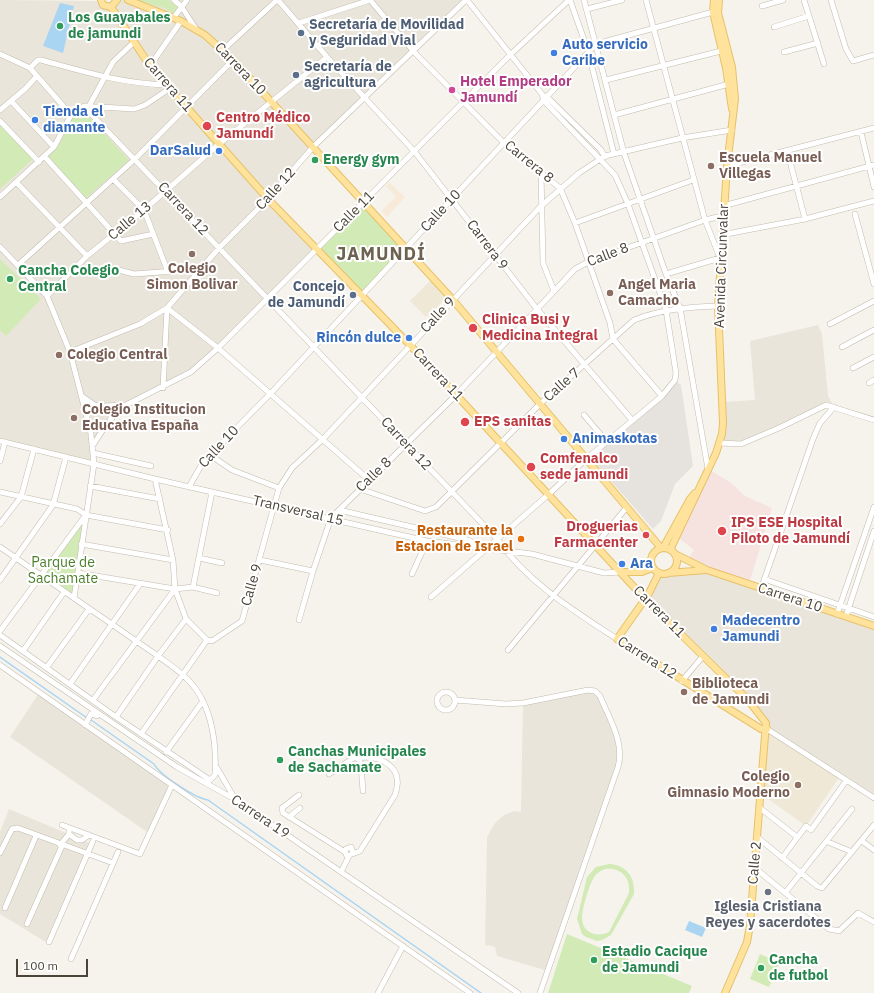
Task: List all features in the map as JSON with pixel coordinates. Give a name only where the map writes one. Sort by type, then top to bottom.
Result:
[{"type":"main road","points":[[99,0],[107,7],[111,7],[117,0]]},
{"type":"main road","name":"Carrera 10","points":[[128,0],[174,17],[197,31],[223,50],[233,60],[453,300],[662,548]]},
{"type":"main road","name":"Avenida Circunvalar","points":[[714,0],[713,10],[722,51],[730,102],[733,110]]},
{"type":"main road","name":"Avenida Circunvalar","points":[[662,548],[679,525],[699,488],[720,443],[723,423],[718,306],[722,216],[735,100],[732,67],[718,13],[719,0]]},
{"type":"main road","name":"Carrera 11","points":[[111,7],[150,66],[268,198],[360,295],[410,345],[645,599],[748,700],[766,723],[767,729]]},
{"type":"main road","name":"Avenida Circunvalar","points":[[673,552],[679,525]]},
{"type":"main road","points":[[617,639],[645,599],[653,583],[656,570],[652,556],[662,548],[673,552],[676,563],[672,570],[668,573],[656,570],[642,572],[620,572]]},
{"type":"main road","name":"Carrera 10","points":[[673,552],[706,570],[874,626]]},
{"type":"main road","name":"Carrera 10","points":[[668,573],[706,570]]},
{"type":"main road","name":"Carrera 12","points":[[617,639],[761,730],[767,729]]},
{"type":"main road","name":"Calle 2","points":[[725,993],[747,942],[750,925],[767,729]]},
{"type":"street","points":[[174,0],[181,6],[197,31]]},
{"type":"street","points":[[174,17],[187,0]]},
{"type":"street","points":[[223,50],[278,0]]},
{"type":"street","name":"Carrera 9","points":[[278,0],[327,57],[414,151],[537,309],[632,420]]},
{"type":"street","points":[[299,23],[370,0]]},
{"type":"street","name":"Carrera 8","points":[[370,0],[414,52],[504,143],[560,188],[575,223],[610,323],[613,339],[662,396]]},
{"type":"street","points":[[431,598],[484,548],[497,539],[549,494],[586,459],[662,396],[675,380],[676,373],[666,310],[628,204],[615,175],[605,162],[598,158],[544,101],[542,94],[466,0]]},
{"type":"street","name":"Calle 12","points":[[70,352],[140,324],[167,308],[219,248],[268,198],[313,147],[364,97],[414,52],[466,0]]},
{"type":"street","points":[[570,0],[588,51],[614,154]]},
{"type":"street","name":"Calle 11","points":[[111,419],[126,405],[163,388],[191,372],[218,348],[414,151],[465,102],[510,55],[570,0]]},
{"type":"street","points":[[584,0],[624,152],[666,274],[680,308],[708,469]]},
{"type":"street","points":[[587,10],[622,0]]},
{"type":"street","points":[[646,0],[664,64],[693,180],[705,220],[720,258],[666,274]]},
{"type":"street","points":[[709,0],[713,10]]},
{"type":"street","points":[[762,6],[783,0]]},
{"type":"street","points":[[804,0],[824,64]]},
{"type":"street","points":[[831,0],[846,49],[853,61],[874,55]]},
{"type":"street","name":"Calle 10","points":[[189,487],[198,468],[271,393],[360,295],[544,101],[588,51],[596,44],[713,10]]},
{"type":"street","points":[[774,27],[809,16]]},
{"type":"street","points":[[150,66],[181,21]]},
{"type":"street","points":[[90,106],[113,62],[134,42]]},
{"type":"street","points":[[784,52],[818,43]]},
{"type":"street","points":[[606,80],[664,64],[722,51]]},
{"type":"street","points":[[0,54],[30,68],[71,115]]},
{"type":"street","name":"Calle 13","points":[[47,296],[87,256],[144,210],[219,144],[327,57]]},
{"type":"street","points":[[30,68],[38,60],[104,78],[168,87]]},
{"type":"street","points":[[18,265],[135,159],[233,60]]},
{"type":"street","points":[[0,110],[37,76]]},
{"type":"street","points":[[614,115],[728,84]]},
{"type":"street","points":[[0,197],[54,147],[71,115],[84,106],[134,109],[144,105],[168,87]]},
{"type":"street","points":[[542,94],[548,96],[605,156],[605,162]]},
{"type":"street","points":[[11,101],[54,147]]},
{"type":"street","name":"Carrera 12","points":[[90,106],[92,115],[497,539],[504,550],[553,596],[617,639]]},
{"type":"street","points":[[0,121],[39,162]]},
{"type":"street","points":[[727,166],[874,128]]},
{"type":"street","name":"Calle 9","points":[[141,734],[209,640],[242,621],[279,488],[292,468],[323,439],[541,206],[560,188],[598,158],[682,138],[732,130]]},
{"type":"street","points":[[861,132],[871,166],[874,187]]},
{"type":"street","points":[[787,150],[805,219]]},
{"type":"street","points":[[44,156],[121,241],[127,241],[153,234]]},
{"type":"street","points":[[723,206],[871,166]]},
{"type":"street","points":[[541,173],[543,263],[554,291]]},
{"type":"street","points":[[113,179],[144,210],[168,272]]},
{"type":"street","points":[[575,223],[693,180]]},
{"type":"street","points":[[16,182],[87,256]]},
{"type":"street","points":[[721,234],[805,219],[874,201]]},
{"type":"street","points":[[855,214],[874,284]]},
{"type":"street","name":"Calle 8","points":[[331,518],[456,395],[575,269],[588,262],[705,220],[722,216]]},
{"type":"street","points":[[0,247],[47,296],[70,352],[90,425],[94,464],[74,598]]},
{"type":"street","points":[[110,268],[134,274],[201,269]]},
{"type":"street","points":[[830,324],[874,301]]},
{"type":"street","name":"Calle 7","points":[[360,489],[425,511],[436,507],[452,493],[500,442],[540,404],[634,320],[666,310],[718,306]]},
{"type":"street","points":[[167,308],[218,348],[271,393],[369,480]]},
{"type":"street","points":[[163,388],[167,308]]},
{"type":"street","points":[[842,347],[874,330]]},
{"type":"street","points":[[852,368],[874,357]]},
{"type":"street","points":[[868,383],[874,380]]},
{"type":"street","points":[[83,397],[96,406]]},
{"type":"street","name":"Calle 11","points":[[104,406],[126,405]]},
{"type":"street","points":[[720,443],[741,444],[779,428],[820,406],[826,405],[874,420]]},
{"type":"street","points":[[87,418],[90,410],[96,406],[104,406],[110,412],[111,419],[93,445]]},
{"type":"street","points":[[761,588],[813,439],[820,423],[834,407]]},
{"type":"street","points":[[584,415],[607,442]]},
{"type":"street","points":[[90,425],[96,429],[104,428]]},
{"type":"street","points":[[0,461],[2,442]]},
{"type":"street","name":"Transversal 15","points":[[2,442],[154,479],[427,541],[504,550]]},
{"type":"street","points":[[0,524],[22,497],[34,449]]},
{"type":"street","points":[[93,453],[152,466]]},
{"type":"street","points":[[210,455],[232,470],[279,488]]},
{"type":"street","points":[[0,580],[53,505],[66,457]]},
{"type":"street","points":[[154,479],[168,530],[178,588],[186,619],[209,640]]},
{"type":"street","points":[[90,486],[160,499]]},
{"type":"street","points":[[0,492],[76,509],[86,515],[168,530]]},
{"type":"street","name":"Calle 10","points":[[190,587],[199,558],[212,492]]},
{"type":"street","points":[[508,650],[627,507]]},
{"type":"street","points":[[837,614],[874,508]]},
{"type":"street","points":[[339,510],[468,540],[484,548]]},
{"type":"street","points":[[0,631],[86,515]]},
{"type":"street","points":[[299,620],[313,571],[331,518]]},
{"type":"street","points":[[846,616],[874,531]]},
{"type":"street","points":[[412,574],[427,541]]},
{"type":"street","points":[[81,544],[173,560]]},
{"type":"street","points":[[0,547],[41,574],[64,592],[158,656],[183,675],[203,700],[212,730],[215,775],[207,781]]},
{"type":"street","points":[[504,550],[532,554],[604,573],[620,572]]},
{"type":"street","points":[[199,558],[222,563]]},
{"type":"street","points":[[260,560],[313,571]]},
{"type":"street","points":[[78,573],[140,584],[178,588],[190,587],[217,593]]},
{"type":"street","points":[[764,579],[874,617]]},
{"type":"street","points":[[70,684],[140,584]]},
{"type":"street","points":[[93,700],[165,600],[178,588]]},
{"type":"street","points":[[22,651],[64,592]]},
{"type":"street","points":[[46,667],[89,609]]},
{"type":"street","points":[[116,717],[158,656],[186,619]]},
{"type":"street","name":"Carrera 19","points":[[0,634],[207,781],[518,993]]},
{"type":"street","name":"Carrera 19","points":[[0,646],[177,767],[207,781]]},
{"type":"street","points":[[682,681],[703,656]]},
{"type":"street","name":"Carrera 19","points":[[0,665],[470,993]]},
{"type":"street","points":[[455,700],[506,704],[522,703],[588,690],[595,691],[600,696],[619,743],[621,756],[540,993]]},
{"type":"street","points":[[166,752],[203,700]]},
{"type":"street","points":[[85,723],[91,714],[104,718]]},
{"type":"street","name":"Carrera 11","points":[[767,729],[874,798]]},
{"type":"street","points":[[299,795],[282,808],[283,813],[345,852],[351,854],[360,851],[395,795],[398,787],[396,774],[390,765],[374,757],[359,758],[329,774]]},
{"type":"street","points":[[359,758],[364,791]]},
{"type":"street","points":[[215,766],[236,800]]},
{"type":"street","points":[[782,858],[806,826],[811,830],[846,781]]},
{"type":"street","points":[[62,825],[140,854],[172,785]]},
{"type":"street","points":[[289,817],[300,808]]},
{"type":"street","points":[[760,808],[797,837]]},
{"type":"street","points":[[785,893],[828,842],[852,809]]},
{"type":"street","points":[[757,837],[822,888],[874,825]]},
{"type":"street","points":[[0,853],[12,829],[18,828],[113,864]]},
{"type":"street","points":[[28,924],[61,845],[70,828]]},
{"type":"street","points":[[68,834],[77,840],[82,840],[90,835]]},
{"type":"street","points":[[5,908],[36,836]]},
{"type":"street","points":[[71,849],[77,840]]},
{"type":"street","points":[[49,942],[93,841]]},
{"type":"street","points":[[862,841],[874,850]]},
{"type":"street","points":[[828,842],[852,852]]},
{"type":"street","points":[[70,959],[118,852]]},
{"type":"street","points":[[341,872],[351,854]]},
{"type":"street","points":[[755,868],[829,929],[839,931],[856,913],[874,922]]},
{"type":"street","points":[[378,993],[403,946]]},
{"type":"shaded area","points":[[0,0],[101,1],[129,35],[111,7],[117,0],[466,0],[313,147],[268,198],[317,248],[191,372],[126,405],[111,419],[93,445],[94,464],[0,441]]},
{"type":"shaded area","points":[[389,182],[405,197],[387,217],[381,211],[396,197],[386,186]]},
{"type":"shaded area","points":[[432,279],[449,296],[426,317],[410,301]]},
{"type":"shaded area","points":[[818,325],[822,334],[828,396],[834,407],[826,405],[741,444],[720,443],[723,402],[755,400],[750,341]]},
{"type":"shaded area","points":[[677,382],[681,385],[693,466],[675,484],[661,521],[653,529],[590,457]]},
{"type":"shaded area","name":"IPS ESE Hospital Piloto de Jamundí","points":[[708,469],[730,482],[745,496],[772,508],[749,584],[687,560],[694,550],[676,536]]},
{"type":"shaded area","points":[[707,570],[874,626],[874,797],[767,729],[748,700],[645,599],[659,573]]},
{"type":"shaded area","points":[[595,691],[619,743],[621,756],[548,971],[497,956],[495,947],[488,945],[485,946],[487,837],[495,823],[504,815],[514,811],[521,812],[523,703]]},
{"type":"shaded area","points":[[39,693],[172,785],[150,834],[10,737]]},
{"type":"shaded area","name":"Colegio Gimnasio Moderno","points":[[767,729],[840,776],[806,826],[761,794]]},
{"type":"shaded area","points":[[9,809],[92,844],[49,944],[0,914],[0,832]]},
{"type":"green space","points":[[135,0],[169,0],[179,8],[174,14],[164,8]]},
{"type":"green space","points":[[83,108],[88,116],[129,160],[84,200],[48,156],[58,147],[72,116]]},
{"type":"green space","points":[[0,124],[33,159],[0,189]]},
{"type":"green space","points":[[363,202],[406,249],[361,295],[317,248]]},
{"type":"green space","name":"Cancha Colegio Central","points":[[0,259],[41,299],[6,336],[0,330]]},
{"type":"green space","name":"Parque de Sachamate","points":[[86,515],[74,598],[41,574]]},
{"type":"green space","points":[[609,864],[625,869],[631,877],[634,888],[634,894],[611,935],[597,941],[582,934],[577,919],[587,877],[596,867]],"holes":[[[605,869],[620,871],[623,874],[628,882],[629,893],[609,932],[604,934],[591,933],[587,931],[583,923],[582,914],[584,904],[591,882],[595,876]]]},
{"type":"green space","name":"Estadio Cacique de Jamundi","points":[[567,934],[692,986],[689,993],[548,993]]},
{"type":"green space","points":[[760,954],[780,963],[769,987],[750,979]]},
{"type":"water","name":"Los Guayabales de jamundi","points":[[60,3],[74,6],[63,53],[43,46]]},
{"type":"water","points":[[689,921],[706,928],[702,937],[685,930]]},
{"type":"waterway","points":[[0,657],[87,718]]},
{"type":"waterway","points":[[91,720],[154,764],[163,774],[178,785],[195,795],[208,800],[481,993]]},
{"type":"place","name":"Los Guayabales de jamundi","points":[[60,26]]},
{"type":"place","name":"Secretaría de Movilidad y Seguridad Vial","points":[[301,33]]},
{"type":"place","name":"Auto servicio Caribe","points":[[554,53]]},
{"type":"place","name":"Secretaría de agricultura","points":[[296,75]]},
{"type":"place","name":"Hotel Emperador Jamundí","points":[[452,90]]},
{"type":"place","name":"Tienda el diamante","points":[[35,120]]},
{"type":"place","name":"Centro Médico Jamundí","points":[[207,126]]},
{"type":"place","name":"DarSalud","points":[[219,151]]},
{"type":"place","name":"Energy gym","points":[[315,160]]},
{"type":"place","name":"Escuela Manuel Villegas","points":[[711,166]]},
{"type":"place","name":"Colegio Simon Bolivar","points":[[192,254]]},
{"type":"place","name":"Cancha Colegio Central","points":[[10,279]]},
{"type":"place","name":"Angel Maria Camacho","points":[[610,293]]},
{"type":"place","name":"Concejo de Jamundí","points":[[353,295]]},
{"type":"place","name":"Clinica Busi y Medicina Integral","points":[[473,328]]},
{"type":"place","name":"Rincón dulce","points":[[409,338]]},
{"type":"place","name":"Colegio Central","points":[[59,355]]},
{"type":"place","name":"Colegio Institucion Educativa España","points":[[74,418]]},
{"type":"place","name":"EPS sanitas","points":[[465,422]]},
{"type":"place","name":"Animaskotas","points":[[564,439]]},
{"type":"place","name":"Comfenalco sede jamundi","points":[[531,467]]},
{"type":"place","name":"IPS ESE Hospital Piloto de Jamundí","points":[[722,531]]},
{"type":"place","name":"Droguerias Farmacenter","points":[[646,535]]},
{"type":"place","name":"Restaurante la Estacion de Israel","points":[[521,539]]},
{"type":"place","name":"Ara","points":[[622,564]]},
{"type":"place","name":"Madecentro Jamundi","points":[[714,629]]},
{"type":"place","name":"Biblioteca de Jamundi","points":[[684,692]]},
{"type":"place","name":"Canchas Municipales de Sachamate","points":[[280,760]]},
{"type":"place","name":"Colegio Gimnasio Moderno","points":[[798,785]]},
{"type":"place","name":"Iglesia Cristiana Reyes y sacerdotes","points":[[768,892]]},
{"type":"place","name":"Estadio Cacique de Jamundi","points":[[594,960]]},
{"type":"place","name":"Cancha de futbol","points":[[761,968]]},
{"type":"district","name":"JAMUNDÍ","points":[[381,255]]}]
